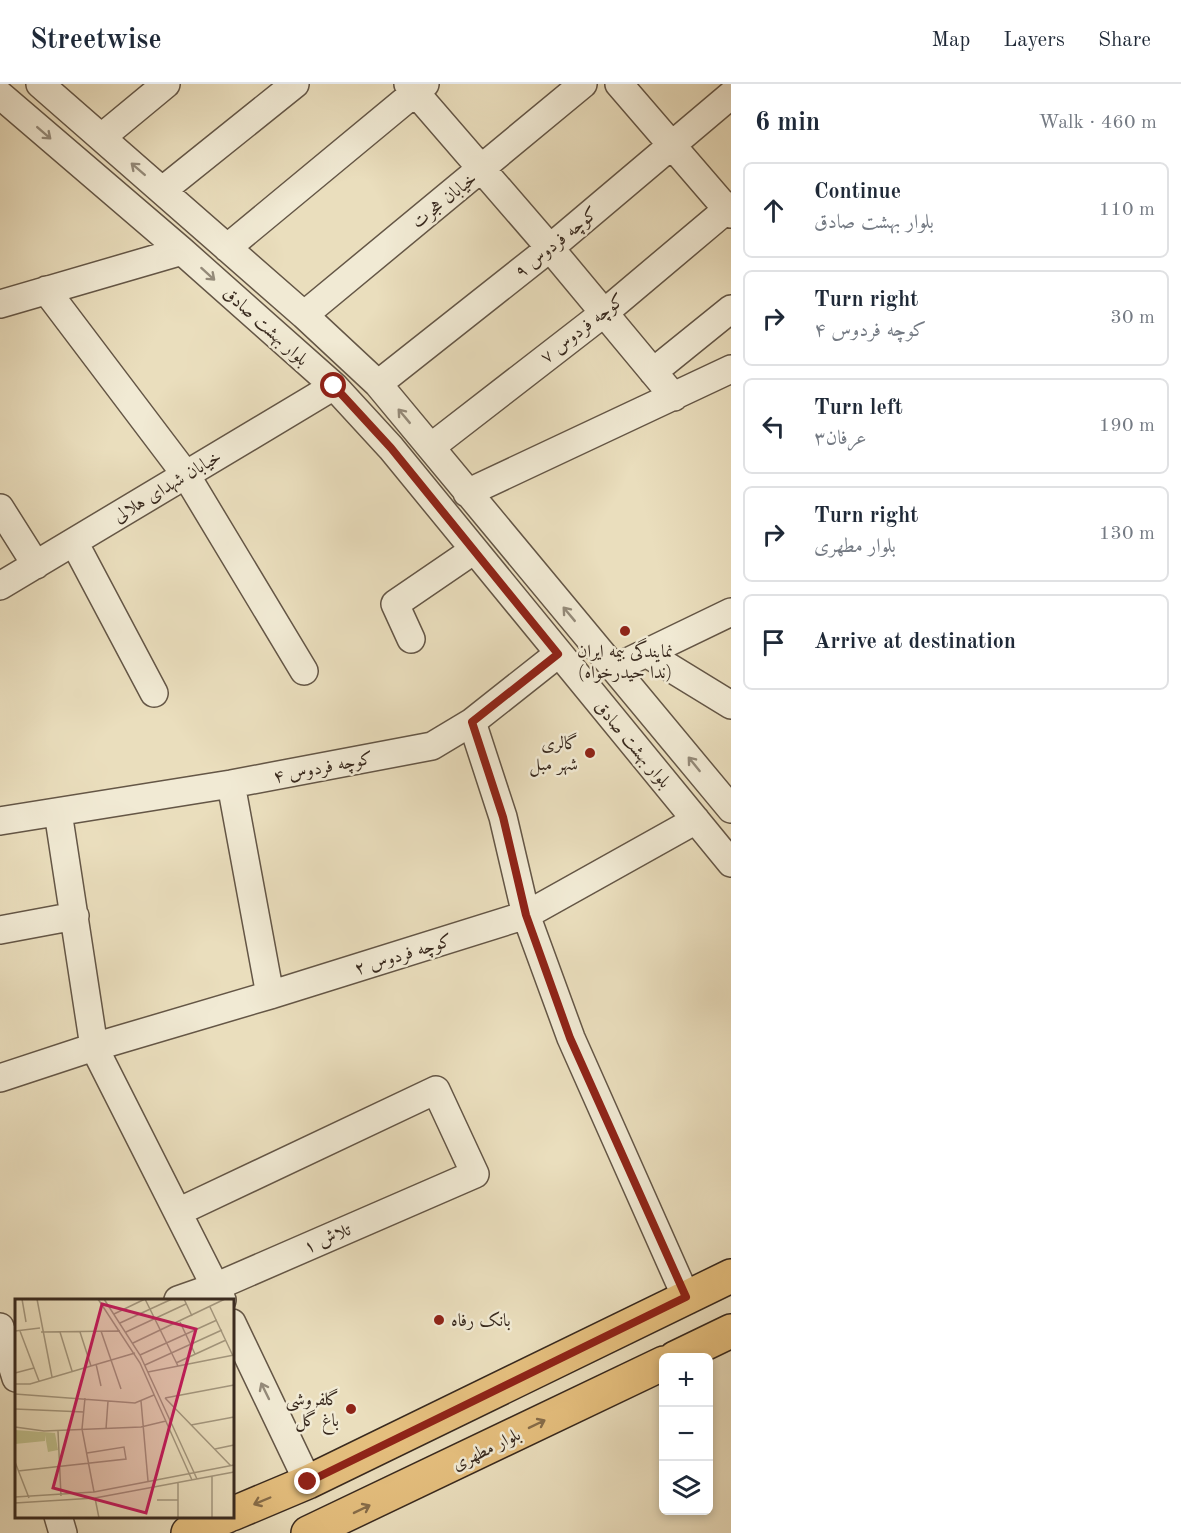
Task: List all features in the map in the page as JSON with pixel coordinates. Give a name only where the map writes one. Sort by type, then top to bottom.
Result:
[{"type":"main road","points":[[234,1513],[308,1482],[731,1276]]},
{"type":"main road","points":[[685,1353],[731,1330]]},
{"type":"main road","name":"بلوار مطهری","points":[[325,1530],[659,1365]]},
{"type":"main road","points":[[308,1482],[325,1530]]},
{"type":"main road","points":[[188,1533],[222,1518]]},
{"type":"street","name":"بلوار بهشت صادق","points":[[40,84],[304,315],[378,384],[731,809]]},
{"type":"street","points":[[102,137],[166,84]]},
{"type":"street","points":[[163,190],[295,84]]},
{"type":"street","name":"خیابان هجرت","points":[[304,315],[583,84]]},
{"type":"street","points":[[619,84],[730,210]]},
{"type":"street","points":[[227,248],[416,87],[481,170],[550,248],[674,397]]},
{"type":"street","name":"بلوار بهشت صادق","points":[[0,95],[182,251],[334,386],[391,448],[731,863]]},
{"type":"street","name":"کوچه فردوس ۹","points":[[378,384],[550,248],[731,95]]},
{"type":"street","name":"کوچه فردوس ۷","points":[[431,447],[604,313],[730,210]]},
{"type":"street","points":[[0,304],[182,251]]},
{"type":"street","points":[[46,290],[186,475],[304,671]]},
{"type":"street","points":[[653,372],[731,309]]},
{"type":"street","points":[[467,493],[731,369]]},
{"type":"street","name":"خیابان شهدای هلالی","points":[[0,586],[334,386]]},
{"type":"street","points":[[0,508],[36,565]]},
{"type":"street","points":[[74,542],[154,693]]},
{"type":"street","points":[[411,639],[395,604],[474,550]]},
{"type":"street","points":[[615,668],[731,612]]},
{"type":"street","points":[[646,653],[731,705]]},
{"type":"street","name":"کوچه فردوس ۴","points":[[0,821],[231,784],[432,746],[472,722],[558,654]]},
{"type":"street","points":[[472,722],[503,817],[526,915],[570,1038],[686,1297]]},
{"type":"street","points":[[231,784],[270,995]]},
{"type":"street","points":[[58,812],[94,1047],[218,1294]]},
{"type":"street","name":"کوچه فردوس ۲","points":[[0,1078],[526,915],[696,820]]},
{"type":"street","points":[[0,930],[75,916]]},
{"type":"street","name":"تلاش ۱","points":[[178,1212],[436,1090],[475,1174],[218,1294],[185,1299]]},
{"type":"street","points":[[0,1327],[11,1368]]},
{"type":"street","points":[[234,1327],[308,1482]]},
{"type":"street","points":[[59,1518],[63,1533]]},
{"type":"place","name":"نمایندگی بیمه ایران (ندا حیدرخواه)","points":[[625,631]]},
{"type":"place","name":"گالری شهر مبل","points":[[590,753]]},
{"type":"place","name":"بانک رفاه","points":[[439,1320]]},
{"type":"place","name":"گلفروشی باغ گل","points":[[351,1409]]},
{"type":"route","points":[[308,1482],[686,1297],[570,1038],[526,915],[503,817],[472,722],[558,654],[391,448],[334,386]]}]
